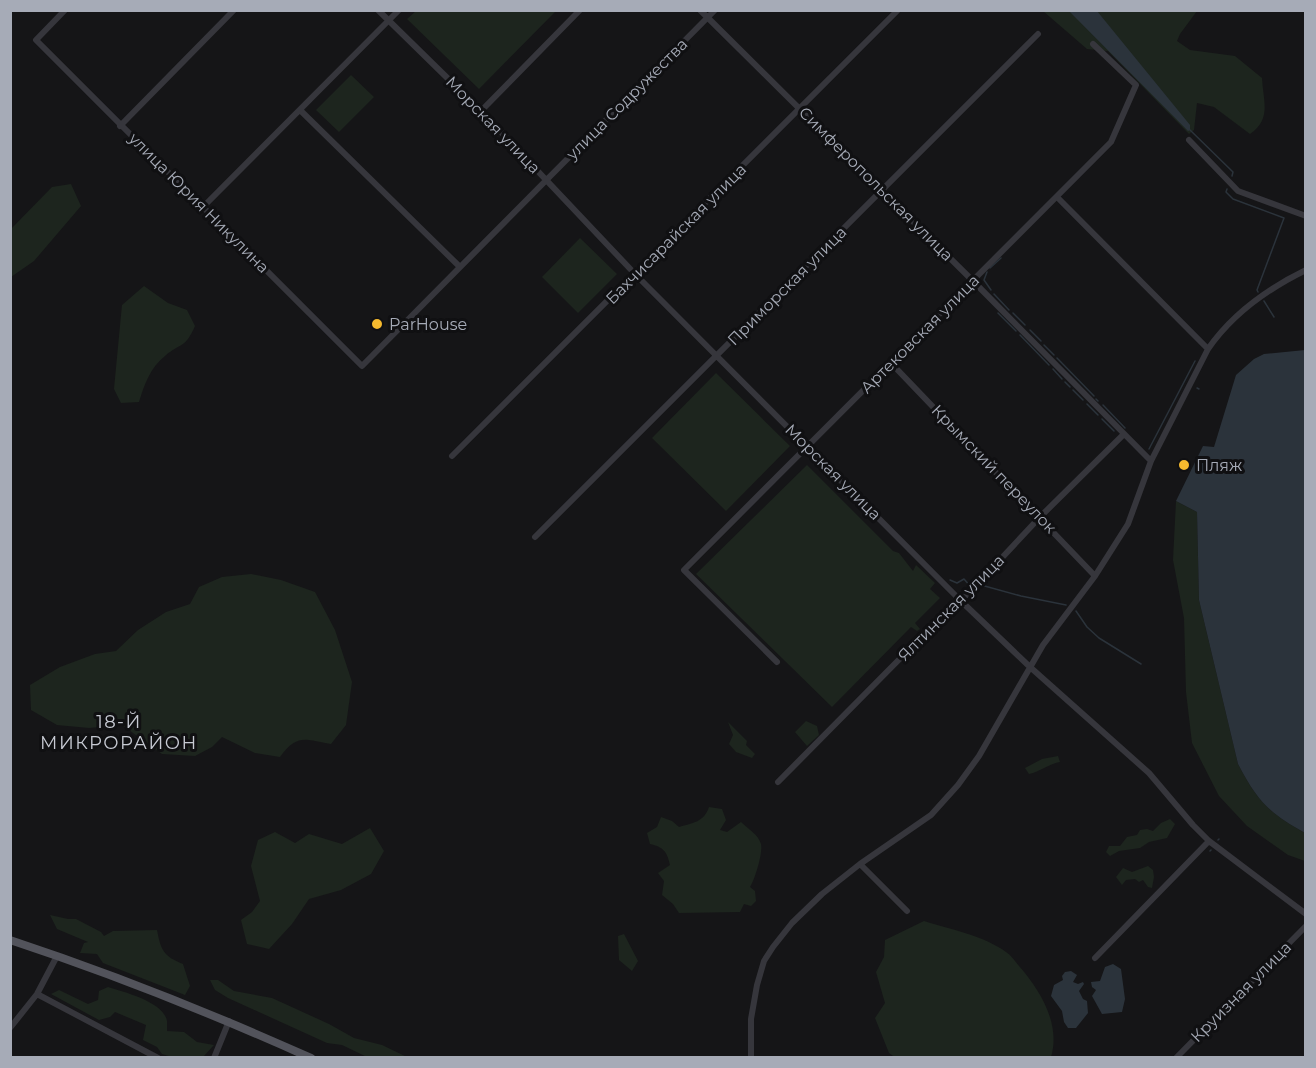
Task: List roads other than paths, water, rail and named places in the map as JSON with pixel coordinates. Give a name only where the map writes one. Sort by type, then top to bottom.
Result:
[{"type":"main road","points":[[10,940],[229,1021],[311,1058]]},
{"type":"street","name":"улица Юрия Никулина","points":[[65,10],[36,40],[362,366]]},
{"type":"street","points":[[120,126],[234,10]]},
{"type":"street","name":"Морская улица","points":[[378,10],[481,111],[635,274],[961,600],[1030,667],[1149,773],[1209,841],[1305,914]]},
{"type":"street","points":[[203,207],[399,10]]},
{"type":"street","points":[[481,111],[580,10]]},
{"type":"street","name":"Симферопольская улица","points":[[700,10],[883,190],[1151,461]]},
{"type":"street","name":"улица Содружества","points":[[362,366],[715,10]]},
{"type":"street","name":"Бахчисарайская улица","points":[[452,456],[898,10]]},
{"type":"street","name":"Приморская улица","points":[[535,537],[1038,34]]},
{"type":"street","name":"Артековская улица","points":[[777,662],[684,570],[1111,142],[1136,85],[1093,44]]},
{"type":"street","points":[[300,110],[460,267]]},
{"type":"street","points":[[1189,140],[1238,191],[1305,216]]},
{"type":"street","points":[[1057,197],[1208,349]]},
{"type":"street","points":[[751,1058],[751,1019],[759,974],[773,947],[792,923],[822,894],[860,864],[922,822],[942,804],[979,756],[1043,645],[1095,576],[1128,524],[1151,461],[1208,349],[1245,307],[1305,270]]},
{"type":"street","name":"Крымский переулок","points":[[891,363],[1095,576]]},
{"type":"street","name":"Ялтинская улица","points":[[778,782],[1124,434]]},
{"type":"street","points":[[1095,958],[1209,841]]},
{"type":"street","points":[[860,864],[908,910]]},
{"type":"street","name":"Круизная улица","points":[[1176,1058],[1305,926]]},
{"type":"street","points":[[10,1028],[37,994],[57,956]]},
{"type":"street","points":[[37,994],[158,1057]]},
{"type":"street","points":[[214,1058],[229,1021]]},
{"type":"waterway","points":[[1190,130],[1233,172],[1232,176]]},
{"type":"waterway","points":[[1227,189],[1226,192],[1233,199],[1284,218],[1258,292]]},
{"type":"waterway","points":[[990,268],[1001,258]]},
{"type":"waterway","points":[[987,272],[984,280],[991,290]]},
{"type":"waterway","points":[[994,294],[1009,310]]},
{"type":"waterway","points":[[1264,301],[1274,317]]},
{"type":"waterway","points":[[998,313],[1016,331]]},
{"type":"waterway","points":[[1013,313],[1025,325]]},
{"type":"waterway","points":[[1030,330],[1041,341]]},
{"type":"waterway","points":[[1020,335],[1049,365]]},
{"type":"waterway","points":[[1044,345],[1054,355]]},
{"type":"waterway","points":[[1057,358],[1094,396]]},
{"type":"waterway","points":[[1149,449],[1195,361]]},
{"type":"waterway","points":[[1053,369],[1062,379]]},
{"type":"waterway","points":[[1065,382],[1070,387]]},
{"type":"waterway","points":[[1073,390],[1083,400]]},
{"type":"waterway","points":[[1087,404],[1098,415]]},
{"type":"waterway","points":[[1103,405],[1125,428]]},
{"type":"waterway","points":[[1102,419],[1114,431]]},
{"type":"waterway","points":[[950,580],[957,583],[964,579],[971,587]]},
{"type":"waterway","points":[[981,585],[1066,605]]},
{"type":"waterway","points":[[1076,611],[1087,627],[1099,638],[1141,664]]},
{"type":"place","name":"ParHouse","points":[[377,324]]},
{"type":"place","name":"Пляж","points":[[1184,465]]},
{"type":"district","name":"18-Й МИКРОРАЙОН","points":[[119,732]]}]
